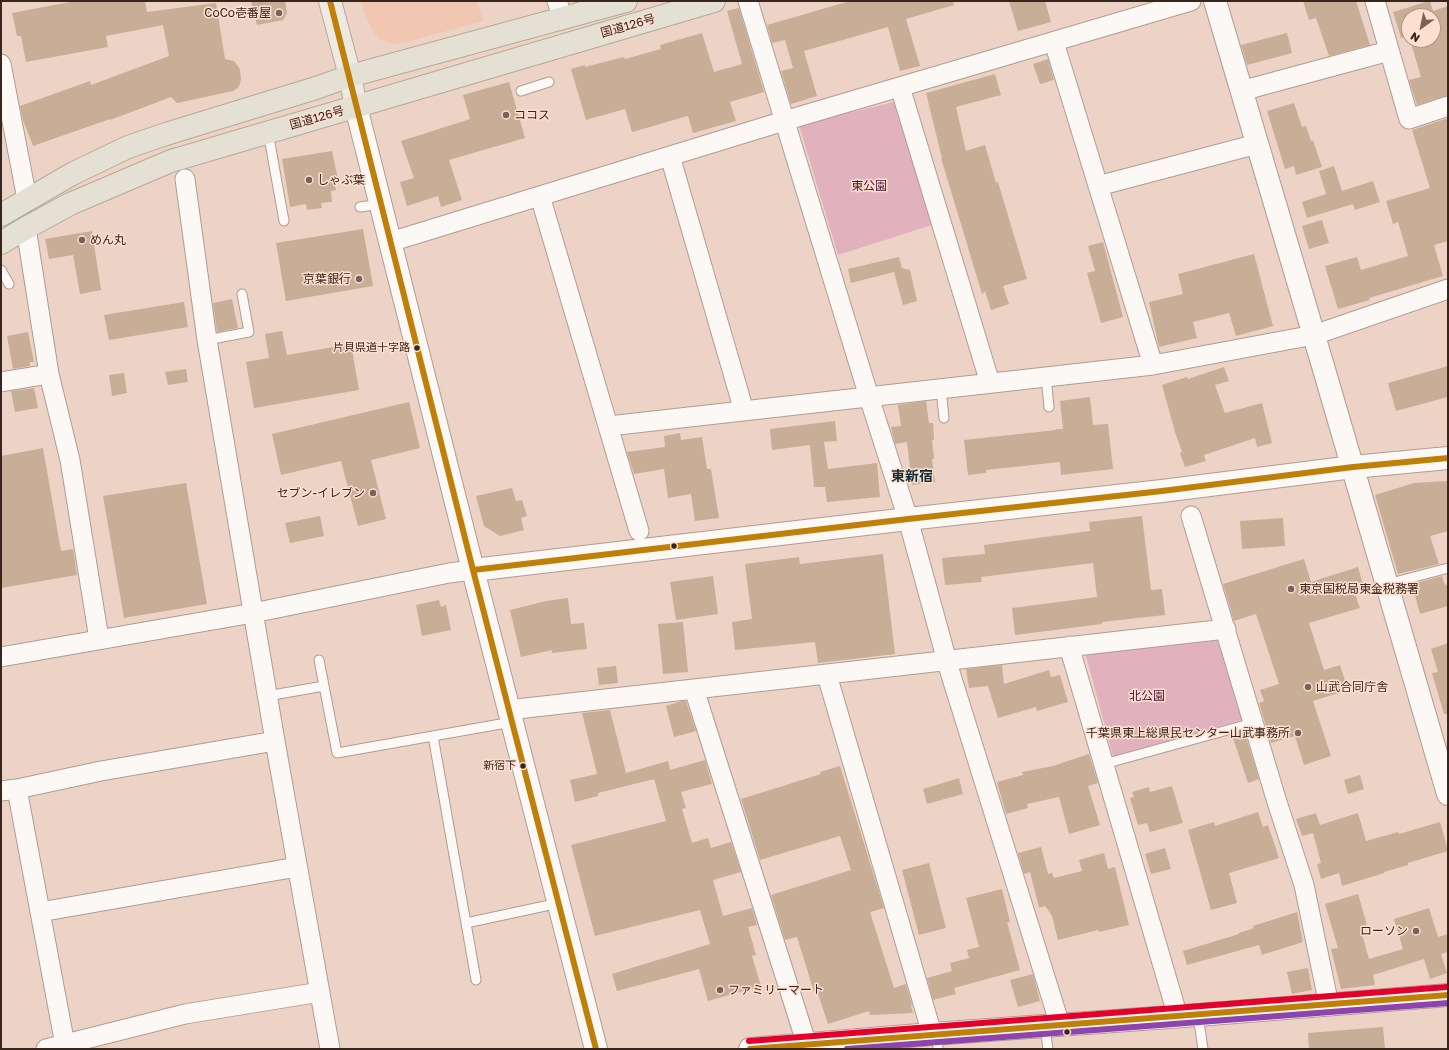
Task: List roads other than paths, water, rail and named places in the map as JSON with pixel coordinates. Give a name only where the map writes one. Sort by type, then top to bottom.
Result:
[{"type":"highway","name":"国道126号","points":[[16,206],[72,174],[128,147],[166,134],[560,10],[626,1]]},
{"type":"highway","name":"国道126号","points":[[1,243],[70,204],[171,161],[714,1]]},
{"type":"highway","points":[[16,206],[44,206],[66,196],[90,196]]},
{"type":"highway","points":[[1,228],[13,226],[26,228]]},
{"type":"main road","points":[[330,1],[350,76],[356,107]]},
{"type":"street","points":[[748,1],[869,397],[908,519],[947,662],[1053,1026]]},
{"type":"street","points":[[390,242],[784,121],[1192,1]]},
{"type":"street","points":[[1215,1],[1448,794]]},
{"type":"street","points":[[1375,1],[1409,119],[1448,106]]},
{"type":"street","points":[[1054,42],[1153,365]]},
{"type":"street","points":[[1242,91],[1389,51]]},
{"type":"street","points":[[1,64],[16,206]]},
{"type":"street","points":[[900,87],[990,383]]},
{"type":"street","points":[[356,107],[370,206],[390,242],[596,1049]]},
{"type":"street","points":[[1098,186],[1258,144]]},
{"type":"street","points":[[670,156],[744,411]]},
{"type":"street","points":[[185,179],[207,340],[267,696],[330,1049]]},
{"type":"street","points":[[540,196],[639,531]]},
{"type":"street","points":[[26,228],[49,374],[70,460],[99,640]]},
{"type":"street","points":[[609,426],[1153,365],[1314,335],[1448,290]]},
{"type":"street","points":[[1,382],[49,374]]},
{"type":"street","points":[[1,657],[253,613],[450,573],[1170,490],[1353,467],[1448,458]]},
{"type":"street","points":[[1191,516],[1277,802],[1304,885],[1329,1005]]},
{"type":"street","points":[[510,716],[694,689],[947,662],[1069,646],[1226,629]]},
{"type":"street","points":[[1069,646],[1104,764],[1188,1016]]},
{"type":"street","points":[[827,675],[936,1039]]},
{"type":"street","points":[[694,689],[807,1045]]},
{"type":"street","points":[[64,1045],[40,912],[9,790],[101,771],[275,741]]},
{"type":"street","points":[[40,912],[297,867]]},
{"type":"street","points":[[46,1049],[185,1014],[320,992]]},
{"type":"street","points":[[750,1049],[936,1039],[1053,1026],[1329,1005],[1448,994]]},
{"type":"lane","points":[[521,91],[549,82]]},
{"type":"lane","points":[[268,132],[284,221]]},
{"type":"lane","points":[[1,270],[9,284]]},
{"type":"lane","points":[[207,340],[249,332],[242,294]]},
{"type":"lane","points":[[1046,377],[1049,407]]},
{"type":"lane","points":[[941,389],[944,418]]},
{"type":"lane","points":[[1387,584],[1448,568]]},
{"type":"lane","points":[[319,660],[337,753],[433,736],[510,716]]},
{"type":"lane","points":[[267,696],[324,686]]},
{"type":"lane","points":[[1104,764],[1253,723]]},
{"type":"lane","points":[[433,736],[476,980]]},
{"type":"lane","points":[[466,923],[559,903]]},
{"type":"lane","points":[[1188,1016],[1203,1049]]},
{"type":"lane","points":[[1048,1049],[1053,1026]]},
{"type":"place","name":"CoCo壱番屋","points":[[279,13]]},
{"type":"place","name":"ココス","points":[[506,115]]},
{"type":"place","name":"しゃぶ葉","points":[[309,180]]},
{"type":"place","name":"めん丸","points":[[82,240]]},
{"type":"place","name":"京葉銀行","points":[[359,279]]},
{"type":"place","name":"片貝県道十字路","points":[[417,348]]},
{"type":"place","name":"セブン-イレブン","points":[[373,493]]},
{"type":"place","name":"東京国税局東金税務署","points":[[1291,589]]},
{"type":"place","name":"山武合同庁舎","points":[[1308,687]]},
{"type":"place","name":"千葉県東上総県民センター山武事務所","points":[[1298,733]]},
{"type":"place","name":"新宿下","points":[[523,766]]},
{"type":"place","name":"ローソン","points":[[1416,931]]},
{"type":"place","name":"ファミリーマート","points":[[720,990]]},
{"type":"district","name":"東新宿","points":[[912,477]]},
{"type":"park label","name":"東公園","points":[[869,186]]},
{"type":"park label","name":"北公園","points":[[1147,696]]}]
